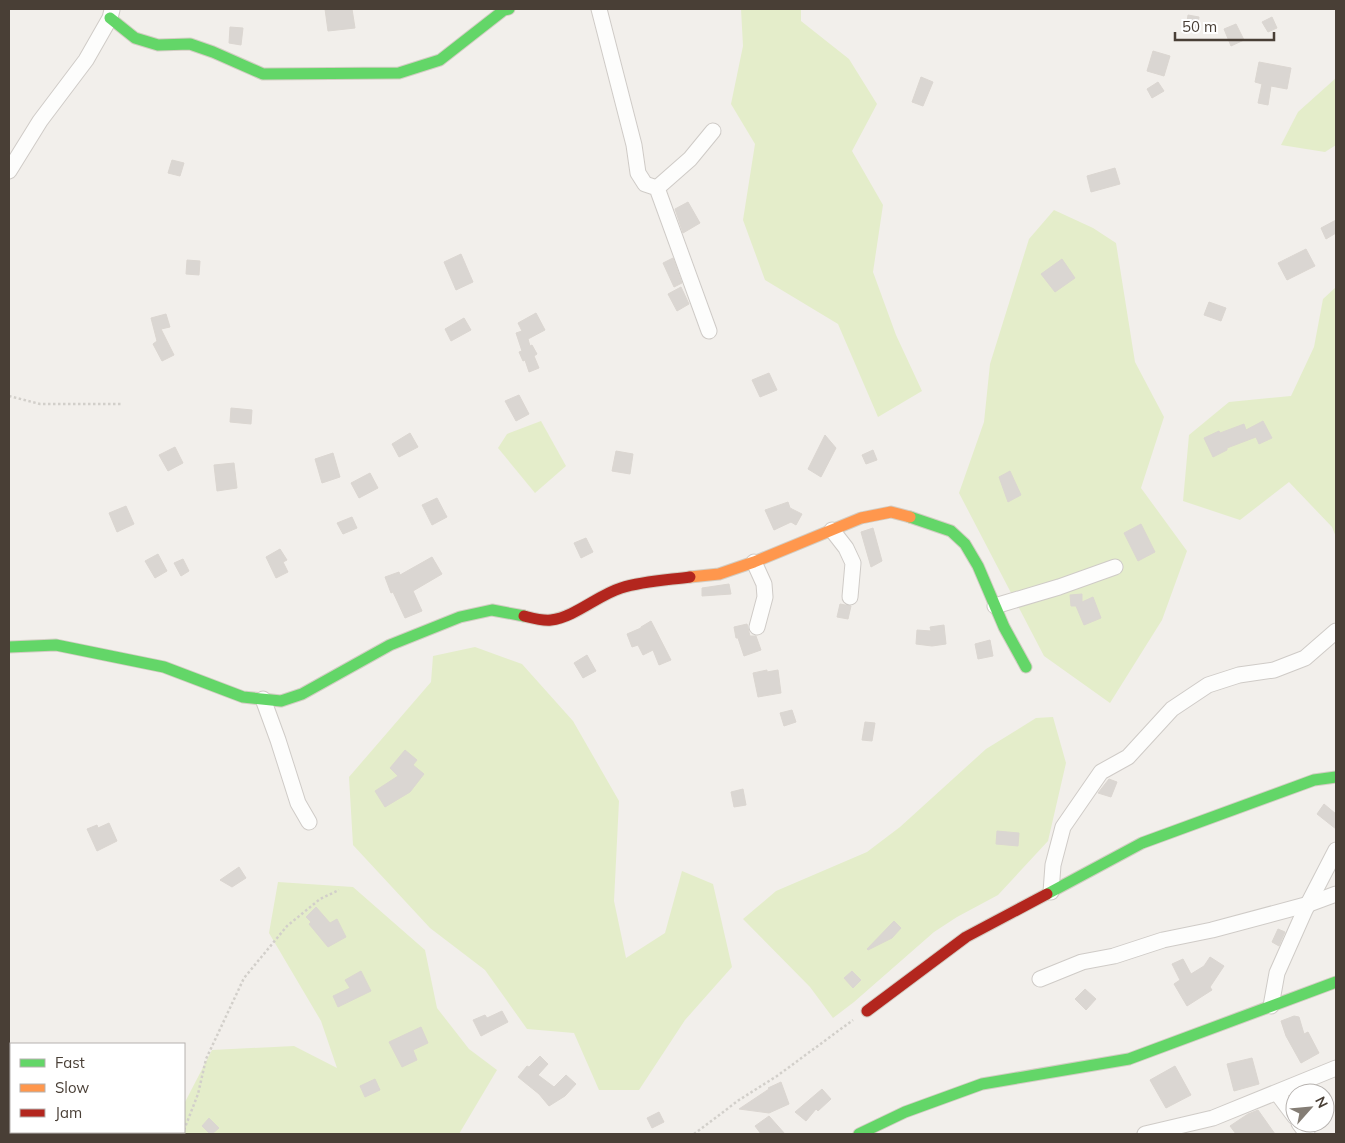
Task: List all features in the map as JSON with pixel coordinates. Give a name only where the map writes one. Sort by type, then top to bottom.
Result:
[{"type":"street","points":[[9,172],[40,122],[86,60],[112,14],[135,38],[158,45],[190,44],[263,74],[390,73],[440,60],[504,10],[508,9]]},
{"type":"street","points":[[599,9],[634,145],[638,172],[645,184],[657,188]]},
{"type":"street","points":[[657,188],[690,159],[714,131]]},
{"type":"street","points":[[657,188],[709,331]]},
{"type":"street","points":[[9,647],[56,645],[164,667],[243,697],[281,701],[302,694],[390,645],[460,617],[492,610],[541,620],[551,620],[562,617],[620,588],[646,582],[719,574],[754,562],[861,518],[891,512],[925,521],[951,531],[965,544],[1026,667]]},
{"type":"street","points":[[832,530],[846,548],[853,564],[850,597]]},
{"type":"street","points":[[754,562],[764,584],[765,597],[757,627]]},
{"type":"street","points":[[995,606],[1059,587],[1115,567]]},
{"type":"street","points":[[1051,892],[1053,865],[1063,827],[1101,772],[1128,757],[1172,709],[1208,684],[1239,675],[1274,670],[1305,658],[1336,631]]},
{"type":"street","points":[[263,699],[298,803],[309,822]]},
{"type":"street","points":[[867,1011],[966,936],[1142,843],[1314,780],[1336,777]]},
{"type":"street","points":[[1271,1006],[1277,973],[1336,850]]},
{"type":"street","points":[[1040,979],[1082,962],[1114,956],[1163,940],[1212,930],[1309,904],[1336,894]]},
{"type":"street","points":[[859,1134],[888,1128],[905,1112],[982,1084],[1129,1059],[1336,982]]},
{"type":"street","points":[[1145,1134],[1172,1131],[1213,1118],[1336,1068]]},
{"type":"street","points":[[1277,1093],[1285,1104]]},
{"type":"path","points":[[9,396],[40,404],[120,404]]},
{"type":"path","points":[[185,1127],[198,1094],[206,1059],[244,978],[287,926],[320,899],[338,890]]},
{"type":"path","points":[[694,1134],[739,1100],[777,1076],[867,1011]]},
{"type":"green space","points":[[741,9],[801,9],[801,21],[849,59],[877,104],[852,151],[883,205],[873,272],[896,335],[922,391],[878,417],[838,324],[765,280],[743,220],[755,144],[731,104],[743,46]]},
{"type":"green space","points":[[1336,78],[1336,145],[1325,152],[1281,145],[1298,112]]},
{"type":"green space","points":[[1054,210],[1093,228],[1116,243],[1135,362],[1164,417],[1141,488],[1187,551],[1162,620],[1110,703],[1044,656],[959,493],[984,422],[990,364],[1029,239]]},
{"type":"green space","points":[[1336,287],[1336,537],[1332,527],[1289,482],[1240,520],[1183,501],[1189,435],[1229,402],[1291,396],[1314,347],[1323,299]]},
{"type":"green space","points":[[541,421],[566,466],[535,493],[498,448],[507,434]]},
{"type":"green space","points":[[475,647],[522,664],[573,721],[619,801],[614,901],[626,958],[665,933],[682,871],[713,884],[732,967],[685,1020],[639,1090],[599,1090],[574,1033],[527,1029],[485,970],[430,928],[353,845],[349,777],[431,682],[433,656]]},
{"type":"green space","points":[[1053,717],[1066,763],[1048,841],[998,895],[934,932],[833,1018],[810,987],[743,919],[776,891],[867,852],[900,827],[986,749],[1036,718]]},
{"type":"green space","points":[[278,882],[353,887],[425,950],[437,1008],[469,1049],[497,1070],[459,1134],[176,1134],[185,1133],[185,1102],[212,1050],[294,1046],[337,1068],[321,1021],[269,933]]},
{"type":"building","points":[[325,9],[352,9],[355,28],[328,31]]},
{"type":"building","points":[[1188,15],[1199,17],[1197,30],[1186,28]]},
{"type":"building","points":[[1272,17],[1277,28],[1268,32],[1262,22]]},
{"type":"building","points":[[1236,24],[1244,40],[1231,46],[1224,29]]},
{"type":"building","points":[[230,27],[243,28],[241,45],[229,43]]},
{"type":"building","points":[[1153,51],[1170,56],[1164,76],[1147,71]]},
{"type":"building","points":[[1259,62],[1291,68],[1287,89],[1271,86],[1268,105],[1258,103],[1262,84],[1255,82]]},
{"type":"building","points":[[921,77],[933,82],[923,106],[912,102]]},
{"type":"building","points":[[1158,82],[1164,91],[1152,98],[1147,89]]},
{"type":"building","points":[[172,160],[184,163],[180,176],[168,173]]},
{"type":"building","points":[[1115,168],[1120,184],[1091,192],[1087,176]]},
{"type":"building","points":[[688,202],[700,223],[683,233],[675,209]]},
{"type":"building","points":[[1336,220],[1336,233],[1326,239],[1321,228]]},
{"type":"building","points":[[1306,249],[1315,266],[1287,280],[1278,263]]},
{"type":"building","points":[[461,254],[473,282],[456,290],[444,262]]},
{"type":"building","points":[[673,258],[682,283],[674,287],[663,263]]},
{"type":"building","points":[[1062,259],[1075,278],[1055,292],[1041,274]]},
{"type":"building","points":[[187,260],[200,261],[199,275],[186,274]]},
{"type":"building","points":[[681,287],[689,304],[677,311],[668,294]]},
{"type":"building","points":[[1209,302],[1226,308],[1221,321],[1204,315]]},
{"type":"building","points":[[536,313],[545,330],[528,339],[530,346],[532,345],[537,354],[534,356],[539,368],[529,372],[525,360],[523,361],[519,352],[522,351],[516,333],[522,331],[518,323]]},
{"type":"building","points":[[166,314],[170,327],[161,329],[174,355],[162,361],[153,344],[157,341],[151,318]]},
{"type":"building","points":[[464,318],[471,330],[451,341],[445,329]]},
{"type":"building","points":[[769,373],[777,390],[760,397],[752,380]]},
{"type":"building","points":[[519,395],[529,414],[516,421],[505,401]]},
{"type":"building","points":[[231,408],[252,410],[251,424],[230,422]]},
{"type":"building","points":[[1263,421],[1272,438],[1259,444],[1256,437],[1227,448],[1227,450],[1213,457],[1204,438],[1219,431],[1220,433],[1244,424],[1246,430]]},
{"type":"building","points":[[410,433],[418,447],[399,457],[392,444]]},
{"type":"building","points":[[825,435],[836,448],[821,477],[808,469]]},
{"type":"building","points":[[175,447],[183,463],[168,471],[159,455]]},
{"type":"building","points":[[873,450],[877,460],[866,464],[862,455]]},
{"type":"building","points":[[616,451],[633,454],[630,474],[612,471]]},
{"type":"building","points":[[333,453],[340,477],[322,483],[315,459]]},
{"type":"building","points":[[234,463],[237,488],[217,491],[214,465]]},
{"type":"building","points":[[1010,471],[1021,495],[1008,502],[999,477]]},
{"type":"building","points":[[370,473],[378,488],[359,498],[351,483]]},
{"type":"building","points":[[437,498],[447,517],[432,525],[422,505]]},
{"type":"building","points":[[788,502],[790,508],[802,514],[796,525],[791,522],[774,530],[765,510]]},
{"type":"building","points":[[126,506],[134,524],[117,532],[109,513]]},
{"type":"building","points":[[352,517],[357,528],[343,534],[337,523]]},
{"type":"building","points":[[1141,524],[1155,552],[1138,561],[1124,533]]},
{"type":"building","points":[[873,528],[882,561],[871,567],[861,532]]},
{"type":"building","points":[[586,538],[593,552],[581,558],[574,543]]},
{"type":"building","points":[[280,549],[287,560],[283,562],[288,572],[276,578],[266,557]]},
{"type":"building","points":[[158,554],[167,571],[155,578],[145,561]]},
{"type":"building","points":[[432,557],[442,574],[413,591],[422,611],[405,618],[393,592],[391,593],[385,577],[399,572],[400,575]]},
{"type":"building","points":[[183,559],[189,571],[181,576],[174,563]]},
{"type":"building","points":[[729,584],[731,594],[702,596],[702,588]]},
{"type":"building","points":[[1082,594],[1082,602],[1093,597],[1101,618],[1084,625],[1076,606],[1071,606],[1070,595]]},
{"type":"building","points":[[840,604],[851,606],[848,619],[837,617]]},
{"type":"building","points":[[651,621],[671,660],[659,665],[653,650],[643,655],[638,645],[632,647],[627,634]]},
{"type":"building","points":[[747,624],[750,636],[756,636],[761,650],[744,656],[738,638],[736,638],[734,627]]},
{"type":"building","points":[[944,625],[946,644],[932,646],[916,644],[917,630],[931,631],[930,627]]},
{"type":"building","points":[[990,640],[993,656],[978,659],[975,644]]},
{"type":"building","points":[[587,655],[596,671],[583,678],[574,663]]},
{"type":"building","points":[[767,670],[767,672],[778,670],[781,693],[758,697],[753,673]]},
{"type":"building","points":[[792,710],[796,722],[784,726],[780,713]]},
{"type":"building","points":[[865,722],[875,723],[872,741],[862,740]]},
{"type":"building","points":[[405,750],[417,760],[413,765],[424,774],[410,792],[385,807],[375,791],[398,776],[390,768]]},
{"type":"building","points":[[1109,779],[1117,782],[1111,797],[1098,793]]},
{"type":"building","points":[[743,789],[746,805],[734,807],[731,792]]},
{"type":"building","points":[[1324,804],[1336,814],[1336,829],[1317,814]]},
{"type":"building","points":[[109,823],[117,841],[97,851],[87,829],[97,825],[98,828]]},
{"type":"building","points":[[997,831],[1019,833],[1018,846],[996,844]]},
{"type":"building","points":[[239,867],[246,878],[232,887],[220,880]]},
{"type":"building","points":[[316,907],[330,923],[337,919],[346,937],[328,947],[309,924],[311,922],[306,917]]},
{"type":"building","points":[[894,921],[901,928],[892,938],[868,950],[867,949]]},
{"type":"building","points":[[1278,929],[1285,932],[1279,946],[1272,942]]},
{"type":"building","points":[[1210,957],[1224,966],[1210,987],[1212,990],[1187,1006],[1174,984],[1180,980],[1172,964],[1183,959],[1191,974],[1204,966]]},
{"type":"building","points":[[361,971],[371,991],[338,1007],[333,996],[350,988],[345,980]]},
{"type":"building","points":[[852,971],[861,980],[853,988],[844,978]]},
{"type":"building","points":[[1085,989],[1096,999],[1086,1010],[1075,999]]},
{"type":"building","points":[[502,1011],[508,1022],[481,1036],[473,1020],[485,1015],[487,1018]]},
{"type":"building","points":[[1294,1016],[1299,1017],[1304,1034],[1308,1032],[1319,1053],[1301,1063],[1286,1036],[1281,1021]]},
{"type":"building","points":[[421,1027],[428,1043],[413,1050],[417,1060],[402,1067],[389,1042]]},
{"type":"building","points":[[540,1056],[548,1064],[538,1075],[554,1087],[566,1075],[576,1084],[565,1096],[549,1106],[539,1094],[518,1077],[527,1066],[529,1067]]},
{"type":"building","points":[[1252,1058],[1259,1084],[1234,1091],[1227,1064]]},
{"type":"building","points":[[1175,1066],[1191,1095],[1166,1108],[1150,1080]]},
{"type":"building","points":[[375,1079],[380,1090],[365,1097],[360,1086]]},
{"type":"building","points":[[781,1082],[789,1104],[769,1113],[739,1109],[768,1088]]},
{"type":"building","points":[[822,1089],[831,1099],[818,1111],[816,1109],[806,1121],[795,1112]]},
{"type":"building","points":[[1258,1110],[1275,1134],[1236,1134],[1230,1126]]},
{"type":"building","points":[[659,1112],[664,1122],[652,1128],[647,1118]]},
{"type":"building","points":[[769,1116],[785,1134],[761,1134],[755,1126]]},
{"type":"building","points":[[209,1118],[219,1128],[212,1134],[202,1126]]},
{"type":"traffic: fast","points":[[110,18],[135,38],[158,45],[190,44],[263,74],[399,73],[440,60],[504,10],[509,9]]},
{"type":"traffic: fast","points":[[910,517],[951,531],[965,544],[978,566],[1004,627],[1026,667]]},
{"type":"traffic: fast","points":[[9,647],[56,645],[164,667],[243,697],[281,701],[302,694],[390,645],[460,617],[492,610],[524,616]]},
{"type":"traffic: fast","points":[[1047,894],[1142,843],[1314,780],[1336,777]]},
{"type":"traffic: fast","points":[[859,1134],[905,1112],[982,1084],[1129,1059],[1336,982]]},
{"type":"traffic: slow","points":[[690,577],[719,574],[754,562],[861,518],[891,512],[910,517]]},
{"type":"traffic: jam","points":[[524,616],[544,620],[560,618],[621,588],[646,582],[690,577]]},
{"type":"traffic: jam","points":[[867,1011],[966,937],[1047,894]]}]
